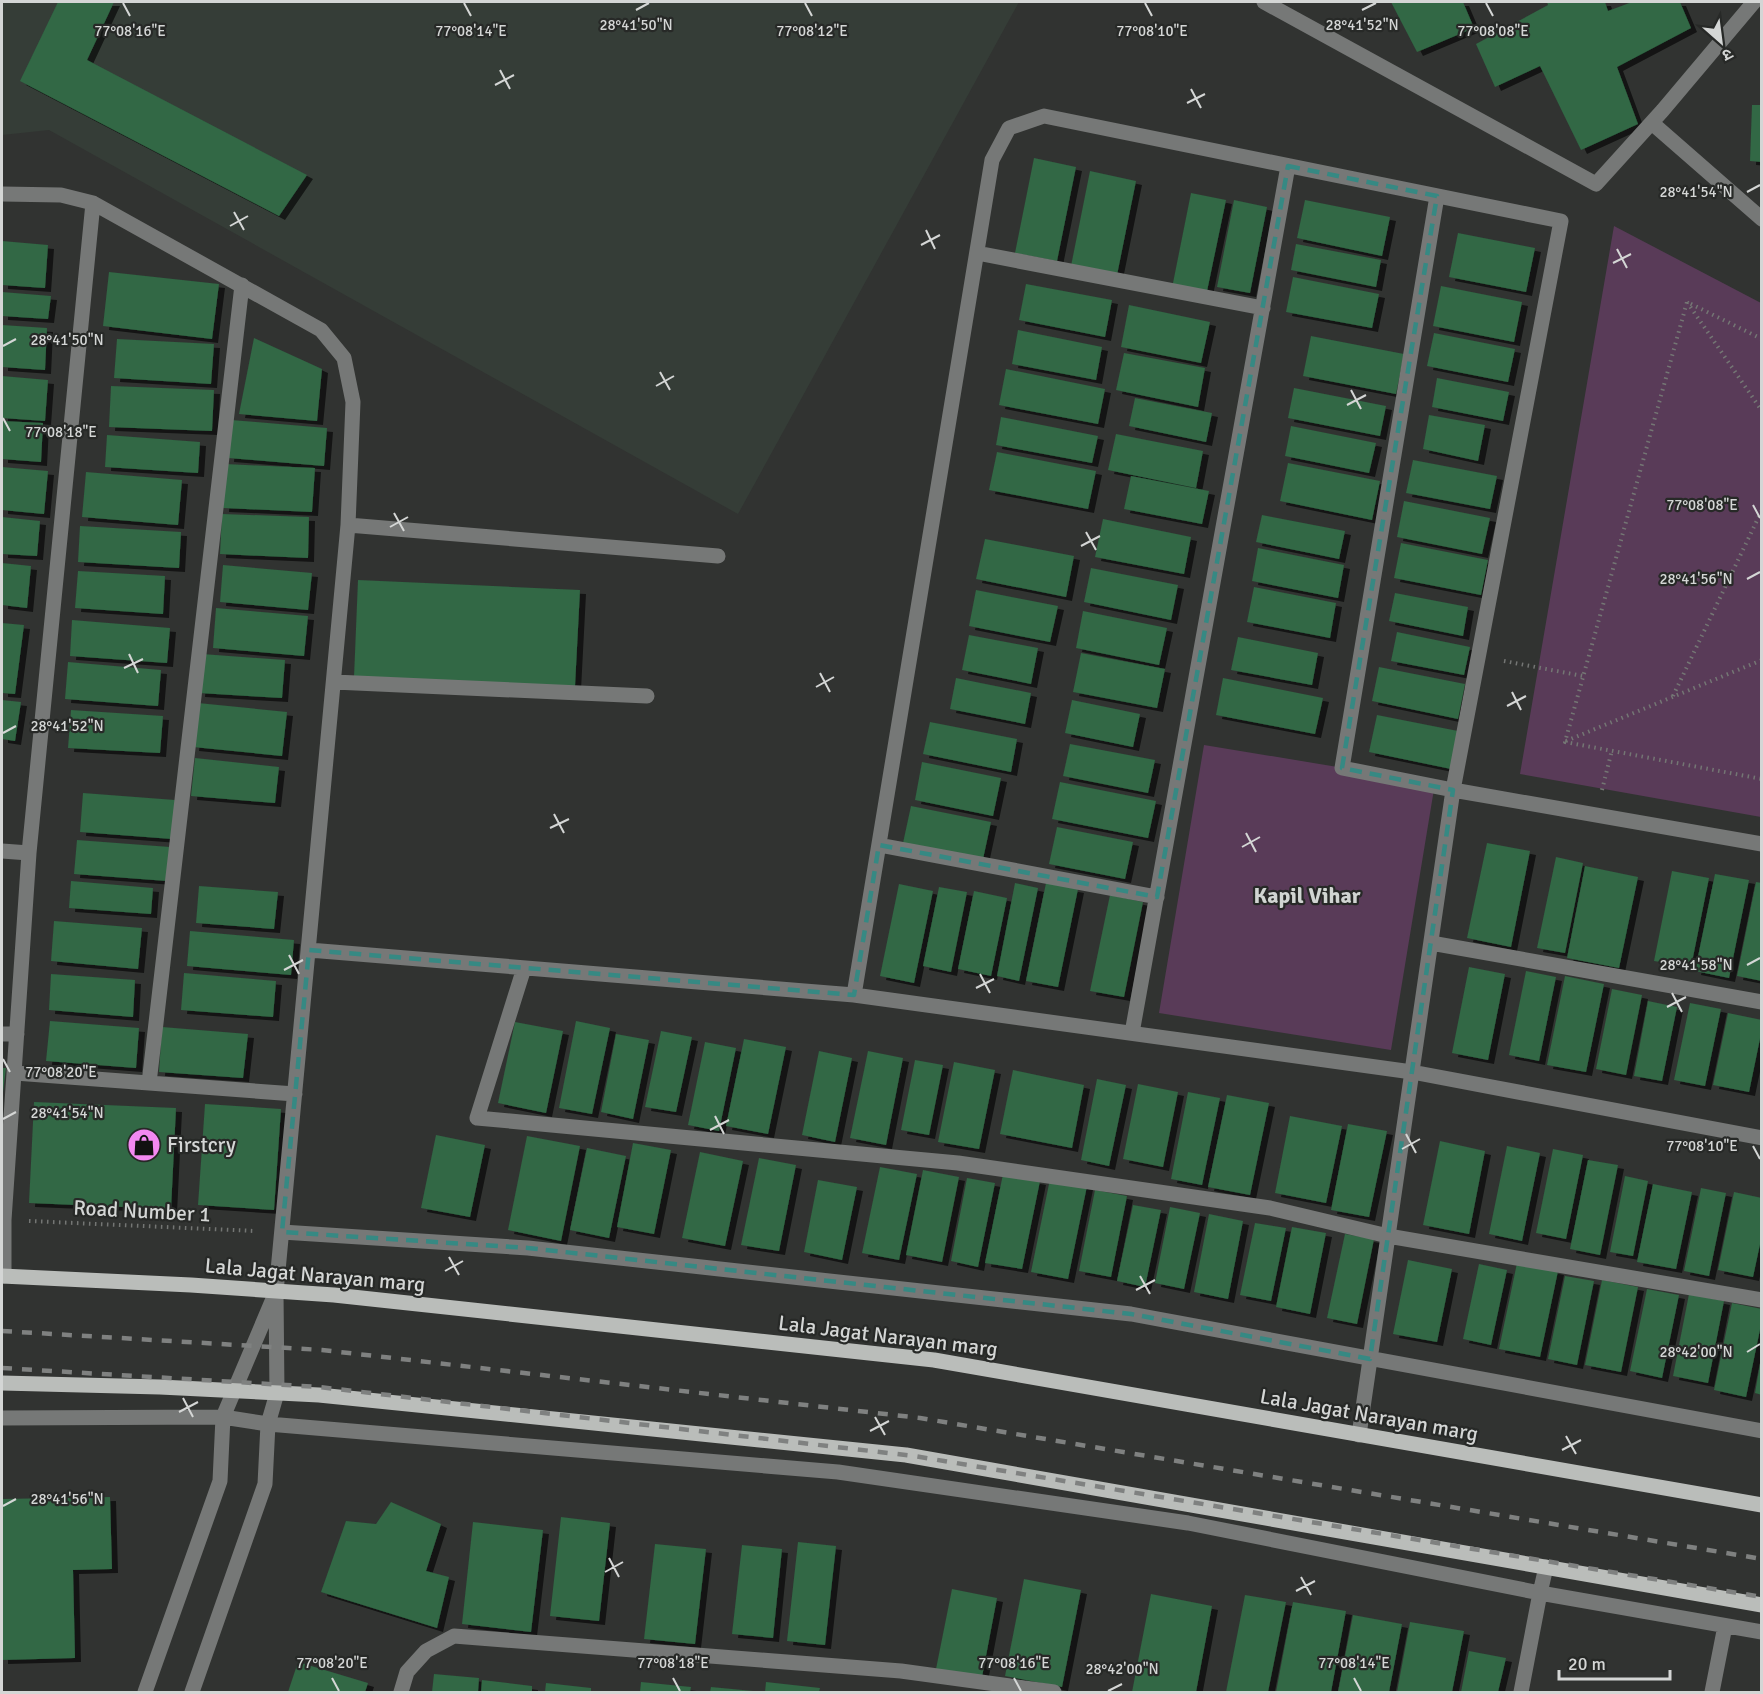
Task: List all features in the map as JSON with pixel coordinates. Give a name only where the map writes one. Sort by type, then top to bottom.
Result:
[{"type":"main road","name":"Lala Jagat Narayan marg","points":[[3,1276],[191,1285],[346,1296],[934,1360],[1761,1505]]},
{"type":"main road","points":[[2,1383],[235,1390],[319,1395],[906,1455],[1761,1605]]},
{"type":"street","points":[[1264,2],[1596,184],[1652,123],[1754,2]]},
{"type":"street","points":[[854,995],[992,160],[1009,128],[1044,116],[1561,221],[1453,790],[1359,1435]]},
{"type":"street","points":[[1652,123],[1761,219]]},
{"type":"street","points":[[1132,1034],[1288,166]]},
{"type":"street","points":[[2,194],[61,195],[93,203],[321,330],[344,358],[353,402],[348,525],[276,1292],[277,1393],[268,1424],[265,1484],[192,1692]]},
{"type":"street","points":[[1437,196],[1342,768],[1453,790],[1761,844]]},
{"type":"street","points":[[3,1276],[4,1220],[15,1073],[9,1034],[93,203]]},
{"type":"street","points":[[976,253],[1263,308]]},
{"type":"street","points":[[149,1083],[242,285]]},
{"type":"street","points":[[348,525],[718,556]]},
{"type":"street","points":[[334,682],[647,696]]},
{"type":"street","points":[[879,845],[1157,897]]},
{"type":"street","points":[[2,851],[29,853]]},
{"type":"street","points":[[1431,943],[1761,1002]]},
{"type":"street","points":[[309,950],[854,995],[1412,1072],[1761,1138]]},
{"type":"street","points":[[524,968],[477,1118],[958,1163],[1270,1208],[1388,1236],[1761,1300]]},
{"type":"street","points":[[15,1073],[295,1094]]},
{"type":"street","points":[[282,1232],[528,1248],[1131,1314],[1761,1431]]},
{"type":"street","points":[[145,1692],[220,1481],[224,1417],[276,1292]]},
{"type":"street","points":[[2,1418],[224,1417],[268,1424],[838,1472],[1188,1523],[1539,1593],[1761,1632]]},
{"type":"street","points":[[1521,1692],[1539,1593],[1546,1568]]},
{"type":"street","points":[[1712,1692],[1725,1626]]},
{"type":"street","points":[[401,1692],[407,1672],[426,1651],[454,1636],[901,1671],[1054,1692]]},
{"type":"path","points":[[1687,302],[1761,339]]},
{"type":"path","points":[[1687,302],[1761,411]]},
{"type":"path","points":[[1564,742],[1687,302]]},
{"type":"path","points":[[1673,696],[1761,510]]},
{"type":"path","points":[[1479,656],[1583,676]]},
{"type":"path","points":[[1564,742],[1761,660]]},
{"type":"path","points":[[1564,742],[1761,779]]},
{"type":"path","points":[[1596,815],[1612,750]]},
{"type":"path","name":"Road Number 1","points":[[4,1220],[282,1232]]},
{"type":"highlighted area","points":[[1288,166],[1437,196],[1342,768],[1453,790],[1370,1359],[1131,1314],[528,1248],[282,1232],[309,950],[854,995],[879,845],[1157,897]]},
{"type":"shaded area","points":[[2,2],[1019,2],[738,514],[49,130],[2,135]]},
{"type":"shaded area","points":[[1614,226],[1761,303],[1761,817],[1520,774]]},
{"type":"shaded area","points":[[1204,745],[1435,783],[1391,1050],[1159,1013]]},
{"type":"building","points":[[58,2],[114,2],[87,60],[307,175],[279,216],[20,81]]},
{"type":"building","points":[[1391,2],[1463,2],[1474,28],[1417,52]]},
{"type":"building","points":[[1547,2],[1605,2],[1608,11],[1632,2],[1680,2],[1691,28],[1617,67],[1638,124],[1581,150],[1540,66],[1495,87],[1476,44],[1548,5]]},
{"type":"building","points":[[1752,105],[1762,105],[1762,162],[1750,161]]},
{"type":"building","points":[[1034,158],[1076,167],[1057,261],[1015,253]]},
{"type":"building","points":[[1090,171],[1136,181],[1117,275],[1071,266]]},
{"type":"building","points":[[1191,193],[1226,200],[1206,296],[1172,288]]},
{"type":"building","points":[[1234,200],[1267,207],[1250,293],[1217,287]]},
{"type":"building","points":[[1305,200],[1390,217],[1382,256],[1297,238]]},
{"type":"building","points":[[1458,233],[1535,248],[1526,292],[1449,277]]},
{"type":"building","points":[[2,241],[48,245],[45,288],[2,285]]},
{"type":"building","points":[[1296,244],[1381,260],[1376,287],[1291,270]]},
{"type":"building","points":[[109,272],[219,284],[212,339],[103,326]]},
{"type":"building","points":[[1293,277],[1379,294],[1372,328],[1286,312]]},
{"type":"building","points":[[1026,284],[1112,300],[1105,337],[1019,320]]},
{"type":"building","points":[[1441,286],[1522,302],[1514,342],[1433,326]]},
{"type":"building","points":[[2,292],[51,296],[48,319],[2,316]]},
{"type":"building","points":[[1129,305],[1210,322],[1201,363],[1121,347]]},
{"type":"building","points":[[2,325],[47,328],[45,370],[2,367]]},
{"type":"building","points":[[1018,330],[1102,347],[1096,380],[1012,364]]},
{"type":"building","points":[[1434,333],[1515,349],[1508,382],[1427,366]]},
{"type":"building","points":[[1311,336],[1404,354],[1396,394],[1303,376]]},
{"type":"building","points":[[254,338],[322,369],[317,421],[239,414]]},
{"type":"building","points":[[117,339],[214,344],[211,384],[114,378]]},
{"type":"building","points":[[1124,353],[1205,368],[1198,407],[1116,390]]},
{"type":"building","points":[[1006,369],[1105,389],[1098,424],[999,405]]},
{"type":"building","points":[[2,376],[48,380],[45,421],[2,418]]},
{"type":"building","points":[[1437,378],[1509,392],[1503,421],[1432,407]]},
{"type":"building","points":[[111,386],[214,390],[212,431],[109,427]]},
{"type":"building","points":[[1294,388],[1386,406],[1380,436],[1288,418]]},
{"type":"building","points":[[1135,398],[1212,413],[1206,442],[1129,426]]},
{"type":"building","points":[[1429,415],[1485,425],[1478,461],[1423,449]]},
{"type":"building","points":[[1001,417],[1098,436],[1092,463],[996,445]]},
{"type":"building","points":[[231,420],[327,428],[324,466],[228,458]]},
{"type":"building","points":[[2,421],[43,423],[41,462],[2,459]]},
{"type":"building","points":[[1291,426],[1376,443],[1369,473],[1285,456]]},
{"type":"building","points":[[1116,434],[1203,451],[1196,488],[1108,470]]},
{"type":"building","points":[[107,435],[200,442],[198,473],[105,467]]},
{"type":"building","points":[[997,452],[1096,471],[1088,509],[989,490]]},
{"type":"building","points":[[1413,460],[1497,476],[1490,509],[1406,493]]},
{"type":"building","points":[[1288,463],[1380,481],[1372,520],[1280,501]]},
{"type":"building","points":[[225,464],[315,468],[312,512],[223,508]]},
{"type":"building","points":[[2,467],[48,471],[44,514],[2,510]]},
{"type":"building","points":[[86,472],[182,480],[178,525],[82,517]]},
{"type":"building","points":[[1131,476],[1209,491],[1202,524],[1124,509]]},
{"type":"building","points":[[1404,501],[1490,518],[1482,554],[1397,537]]},
{"type":"building","points":[[222,514],[309,517],[308,558],[220,554]]},
{"type":"building","points":[[1262,515],[1345,531],[1339,559],[1256,542]]},
{"type":"building","points":[[2,517],[40,521],[37,556],[2,554]]},
{"type":"building","points":[[1103,519],[1191,537],[1184,574],[1095,557]]},
{"type":"building","points":[[80,526],[181,532],[179,568],[78,562]]},
{"type":"building","points":[[985,539],[1074,556],[1066,597],[976,579]]},
{"type":"building","points":[[1401,543],[1488,560],[1481,595],[1394,578]]},
{"type":"building","points":[[1258,548],[1344,565],[1338,598],[1252,581]]},
{"type":"building","points":[[2,563],[31,566],[27,608],[2,605]]},
{"type":"building","points":[[223,565],[312,573],[308,610],[220,602]]},
{"type":"building","points":[[1091,568],[1178,585],[1171,620],[1084,602]]},
{"type":"building","points":[[78,571],[165,576],[163,614],[75,608]]},
{"type":"building","points":[[358,580],[580,590],[575,686],[354,677]]},
{"type":"building","points":[[1254,587],[1336,603],[1330,638],[1247,622]]},
{"type":"building","points":[[976,590],[1058,606],[1050,642],[969,626]]},
{"type":"building","points":[[1395,593],[1468,607],[1463,636],[1389,621]]},
{"type":"building","points":[[216,608],[308,616],[304,656],[213,648]]},
{"type":"building","points":[[1083,611],[1167,628],[1159,665],[1076,648]]},
{"type":"building","points":[[72,620],[170,628],[167,663],[70,656]]},
{"type":"building","points":[[2,623],[24,625],[15,694],[2,693]]},
{"type":"building","points":[[1397,632],[1470,647],[1464,675],[1391,661]]},
{"type":"building","points":[[969,635],[1038,648],[1031,684],[962,670]]},
{"type":"building","points":[[1238,637],[1318,653],[1312,685],[1231,670]]},
{"type":"building","points":[[1081,653],[1165,669],[1157,708],[1073,692]]},
{"type":"building","points":[[202,654],[285,660],[282,698],[199,693]]},
{"type":"building","points":[[68,662],[161,670],[158,706],[65,699]]},
{"type":"building","points":[[1379,667],[1465,684],[1458,719],[1372,701]]},
{"type":"building","points":[[956,678],[1031,693],[1025,724],[950,709]]},
{"type":"building","points":[[1223,678],[1323,698],[1315,734],[1216,715]]},
{"type":"building","points":[[2,700],[21,702],[15,741],[2,739]]},
{"type":"building","points":[[1072,700],[1140,714],[1133,747],[1065,733]]},
{"type":"building","points":[[198,703],[287,712],[282,756],[193,747]]},
{"type":"building","points":[[71,710],[163,716],[160,753],[68,748]]},
{"type":"building","points":[[1377,715],[1458,731],[1451,769],[1369,752]]},
{"type":"building","points":[[930,722],[1017,739],[1011,772],[923,754]]},
{"type":"building","points":[[1070,744],[1155,760],[1148,793],[1063,776]]},
{"type":"building","points":[[195,758],[279,767],[275,803],[191,796]]},
{"type":"building","points":[[922,762],[1001,778],[993,816],[915,800]]},
{"type":"building","points":[[1060,782],[1156,801],[1148,838],[1052,819]]},
{"type":"building","points":[[83,793],[175,800],[172,839],[80,832]]},
{"type":"building","points":[[911,806],[991,822],[983,859],[903,843]]},
{"type":"building","points":[[1057,827],[1133,842],[1125,879],[1049,864]]},
{"type":"building","points":[[77,840],[170,847],[167,881],[74,874]]},
{"type":"building","points":[[1487,843],[1530,851],[1511,947],[1467,938]]},
{"type":"building","points":[[1556,857],[1583,863],[1565,953],[1537,948]]},
{"type":"building","points":[[1585,866],[1638,877],[1619,968],[1567,958]]},
{"type":"building","points":[[1672,871],[1709,878],[1691,967],[1654,961]]},
{"type":"building","points":[[1715,874],[1749,880],[1729,978],[1695,971]]},
{"type":"building","points":[[71,881],[153,888],[151,914],[69,908]]},
{"type":"building","points":[[1756,882],[1762,883],[1762,981],[1737,976]]},
{"type":"building","points":[[1015,883],[1038,888],[1019,981],[997,976]]},
{"type":"building","points":[[1046,883],[1078,889],[1058,987],[1026,981]]},
{"type":"building","points":[[899,884],[933,891],[914,983],[880,976]]},
{"type":"building","points":[[199,886],[278,892],[274,929],[196,923]]},
{"type":"building","points":[[939,887],[967,892],[951,972],[923,966]]},
{"type":"building","points":[[974,891],[1007,898],[991,976],[958,969]]},
{"type":"building","points":[[1110,895],[1143,902],[1124,997],[1090,991]]},
{"type":"building","points":[[54,921],[142,928],[138,969],[51,961]]},
{"type":"building","points":[[190,931],[294,940],[291,975],[187,966]]},
{"type":"building","points":[[1469,967],[1505,974],[1488,1060],[1452,1053]]},
{"type":"building","points":[[1526,971],[1556,977],[1539,1061],[1509,1055]]},
{"type":"building","points":[[184,973],[276,981],[273,1017],[181,1010]]},
{"type":"building","points":[[51,974],[135,980],[133,1017],[49,1010]]},
{"type":"building","points":[[1565,976],[1604,984],[1586,1072],[1547,1065]]},
{"type":"building","points":[[1612,989],[1642,995],[1626,1075],[1596,1069]]},
{"type":"building","points":[[1648,1001],[1677,1007],[1662,1081],[1634,1076]]},
{"type":"building","points":[[1690,1003],[1721,1009],[1705,1086],[1674,1080]]},
{"type":"building","points":[[1728,1013],[1762,1020],[1749,1092],[1713,1085]]},
{"type":"building","points":[[50,1021],[139,1028],[136,1068],[46,1061]]},
{"type":"building","points":[[576,1021],[610,1028],[592,1114],[559,1108]]},
{"type":"building","points":[[515,1022],[563,1031],[546,1113],[498,1103]]},
{"type":"building","points":[[162,1027],[248,1034],[243,1078],[159,1072]]},
{"type":"building","points":[[661,1031],[692,1037],[676,1112],[645,1107]]},
{"type":"building","points":[[616,1034],[649,1040],[633,1119],[601,1112]]},
{"type":"building","points":[[744,1039],[786,1047],[768,1134],[726,1126]]},
{"type":"building","points":[[705,1042],[736,1048],[719,1131],[688,1125]]},
{"type":"building","points":[[819,1051],[852,1058],[835,1142],[802,1135]]},
{"type":"building","points":[[868,1051],[903,1058],[886,1145],[850,1138]]},
{"type":"building","points":[[915,1060],[943,1065],[929,1135],[901,1130]]},
{"type":"building","points":[[954,1062],[995,1070],[979,1149],[938,1142]]},
{"type":"building","points":[[2,1068],[6,1068],[3,1092],[2,1092]]},
{"type":"building","points":[[1013,1070],[1084,1085],[1072,1148],[1000,1134]]},
{"type":"building","points":[[1097,1079],[1126,1085],[1109,1166],[1081,1160]]},
{"type":"building","points":[[1138,1084],[1178,1092],[1163,1167],[1123,1159]]},
{"type":"building","points":[[1188,1092],[1220,1098],[1202,1185],[1171,1179]]},
{"type":"building","points":[[1227,1095],[1269,1103],[1250,1195],[1208,1187]]},
{"type":"building","points":[[34,1102],[176,1108],[171,1209],[29,1203]]},
{"type":"building","points":[[205,1104],[281,1109],[274,1210],[198,1205]]},
{"type":"building","points":[[1290,1116],[1342,1126],[1326,1203],[1275,1193]]},
{"type":"building","points":[[1348,1124],[1387,1131],[1369,1217],[1331,1210]]},
{"type":"building","points":[[436,1135],[485,1145],[470,1217],[421,1208]]},
{"type":"building","points":[[527,1136],[580,1146],[561,1241],[508,1230]]},
{"type":"building","points":[[1440,1141],[1485,1151],[1469,1234],[1423,1225]]},
{"type":"building","points":[[633,1143],[671,1150],[654,1234],[617,1227]]},
{"type":"building","points":[[1507,1146],[1540,1153],[1522,1241],[1489,1234]]},
{"type":"building","points":[[587,1148],[626,1156],[609,1238],[570,1230]]},
{"type":"building","points":[[1553,1149],[1583,1155],[1566,1239],[1536,1233]]},
{"type":"building","points":[[700,1152],[743,1161],[725,1246],[682,1238]]},
{"type":"building","points":[[759,1158],[796,1165],[779,1251],[741,1245]]},
{"type":"building","points":[[1588,1160],[1618,1165],[1600,1255],[1570,1249]]},
{"type":"building","points":[[880,1167],[917,1174],[899,1260],[862,1253]]},
{"type":"building","points":[[923,1170],[959,1177],[942,1262],[906,1255]]},
{"type":"building","points":[[1003,1174],[1040,1181],[1022,1269],[985,1263]]},
{"type":"building","points":[[1625,1176],[1648,1181],[1633,1256],[1610,1252]]},
{"type":"building","points":[[967,1178],[995,1183],[978,1267],[951,1261]]},
{"type":"building","points":[[1050,1179],[1087,1186],[1068,1279],[1031,1272]]},
{"type":"building","points":[[818,1180],[857,1187],[842,1260],[804,1252]]},
{"type":"building","points":[[1653,1184],[1692,1192],[1676,1269],[1637,1262]]},
{"type":"building","points":[[1701,1188],[1726,1193],[1709,1276],[1684,1271]]},
{"type":"building","points":[[1095,1190],[1127,1196],[1111,1277],[1079,1271]]},
{"type":"building","points":[[1734,1192],[1762,1198],[1762,1235],[1753,1277],[1718,1270]]},
{"type":"building","points":[[1133,1205],[1161,1210],[1145,1287],[1117,1281]]},
{"type":"building","points":[[1170,1207],[1200,1213],[1184,1289],[1155,1283]]},
{"type":"building","points":[[1209,1214],[1243,1221],[1228,1299],[1194,1292]]},
{"type":"building","points":[[1255,1223],[1286,1228],[1271,1301],[1240,1295]]},
{"type":"building","points":[[1292,1227],[1326,1233],[1310,1314],[1276,1307]]},
{"type":"building","points":[[1345,1234],[1374,1239],[1357,1324],[1327,1318]]},
{"type":"building","points":[[1408,1260],[1452,1269],[1437,1342],[1393,1334]]},
{"type":"building","points":[[1517,1263],[1558,1271],[1540,1357],[1499,1349]]},
{"type":"building","points":[[1479,1264],[1507,1270],[1491,1345],[1463,1339]]},
{"type":"building","points":[[1565,1276],[1594,1281],[1577,1365],[1548,1359]]},
{"type":"building","points":[[1602,1280],[1638,1287],[1621,1372],[1585,1365]]},
{"type":"building","points":[[1647,1289],[1679,1295],[1662,1378],[1630,1371]]},
{"type":"building","points":[[1689,1294],[1724,1301],[1708,1383],[1673,1376]]},
{"type":"building","points":[[1732,1303],[1762,1309],[1762,1320],[1746,1397],[1714,1390]]},
{"type":"building","points":[[1760,1364],[1762,1364],[1762,1395],[1755,1393]]},
{"type":"building","points":[[110,1497],[112,1569],[73,1570],[75,1658],[2,1660],[2,1499]]},
{"type":"building","points":[[391,1502],[441,1524],[426,1571],[449,1577],[437,1628],[321,1592],[346,1521],[376,1524]]},
{"type":"building","points":[[561,1517],[610,1523],[599,1621],[550,1616]]},
{"type":"building","points":[[473,1522],[543,1530],[531,1632],[462,1624]]},
{"type":"building","points":[[798,1542],[836,1546],[825,1645],[787,1641]]},
{"type":"building","points":[[655,1544],[706,1549],[695,1644],[644,1639]]},
{"type":"building","points":[[742,1545],[782,1549],[773,1638],[732,1634]]},
{"type":"building","points":[[1024,1579],[1081,1590],[1062,1687],[1005,1676]]},
{"type":"building","points":[[952,1589],[997,1598],[982,1677],[936,1669]]},
{"type":"building","points":[[1151,1594],[1212,1606],[1196,1692],[1132,1692]]},
{"type":"building","points":[[1245,1595],[1286,1602],[1268,1692],[1226,1692]]},
{"type":"building","points":[[1293,1602],[1346,1611],[1331,1692],[1276,1692]]},
{"type":"building","points":[[1353,1615],[1402,1624],[1389,1692],[1338,1692]]},
{"type":"building","points":[[1410,1622],[1464,1631],[1452,1692],[1397,1692]]},
{"type":"building","points":[[1469,1651],[1506,1658],[1498,1692],[1461,1692]]},
{"type":"building","points":[[298,1662],[368,1683],[365,1692],[288,1692]]},
{"type":"building","points":[[434,1674],[479,1678],[478,1692],[432,1692]]},
{"type":"building","points":[[482,1680],[532,1686],[532,1692],[481,1692]]},
{"type":"building","points":[[641,1682],[691,1687],[690,1692],[640,1692]]},
{"type":"building","points":[[766,1682],[820,1688],[819,1692],[765,1692]]},
{"type":"building","points":[[546,1683],[591,1688],[591,1692],[545,1692]]},
{"type":"building","points":[[711,1687],[753,1691],[753,1692],[710,1692]]},
{"type":"railway","points":[[2,1331],[322,1350],[920,1418],[1762,1559]]},
{"type":"railway","points":[[2,1368],[319,1387],[914,1456],[1762,1597]]},
{"type":"place","name":"Firstcry","points":[[144,1145]]},
{"type":"district","name":"Kapil Vihar","points":[[1307,895]]}]
